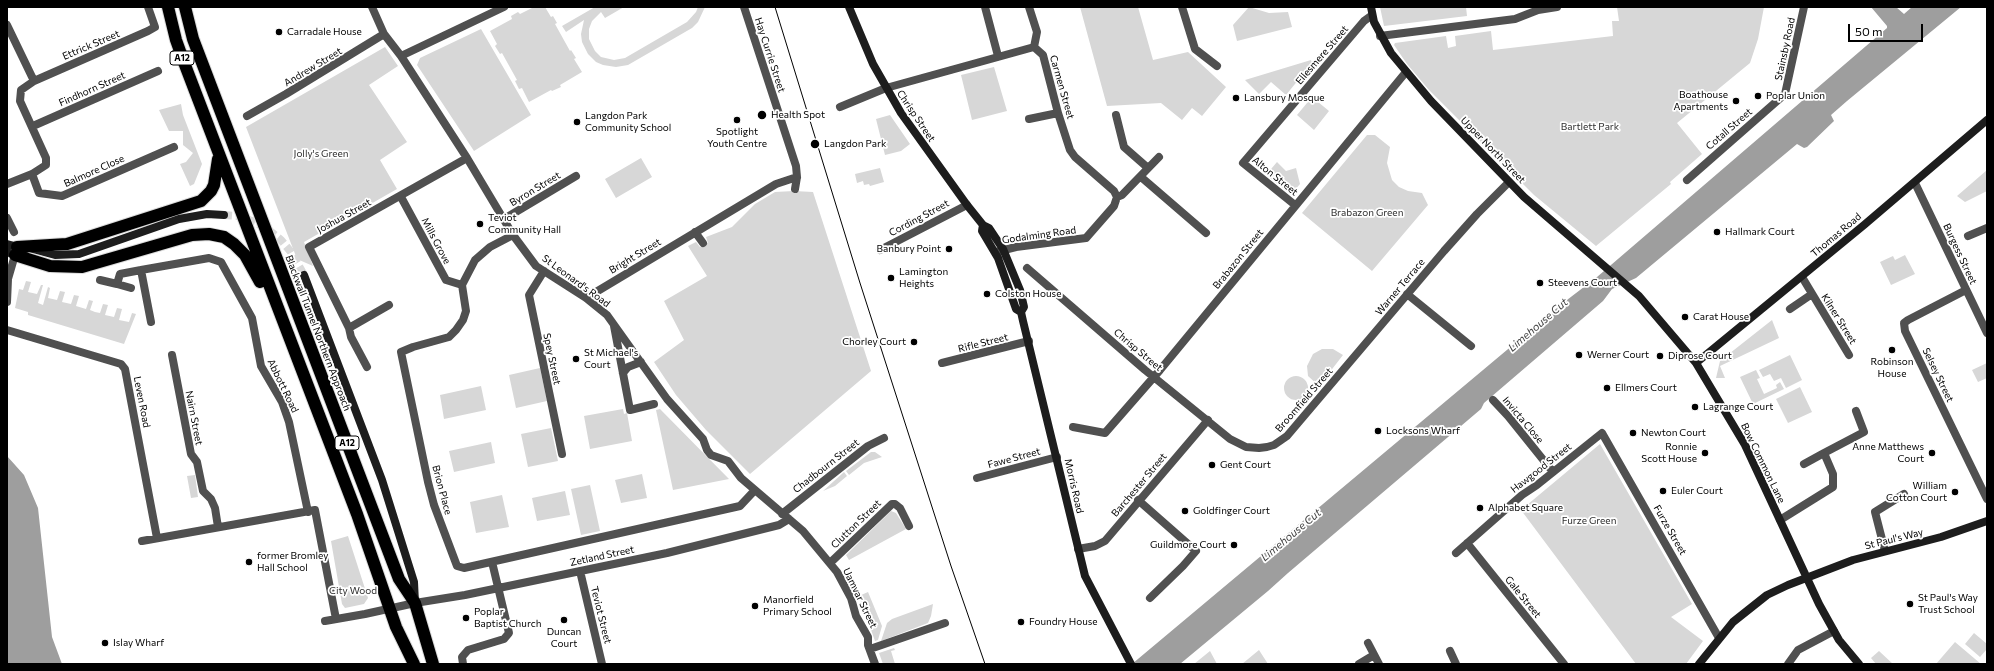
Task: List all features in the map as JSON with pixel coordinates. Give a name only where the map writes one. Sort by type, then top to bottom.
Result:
[{"type":"highway","name":"A12","points":[[168,7],[176,40],[217,150],[357,514],[390,608],[414,664]]},
{"type":"highway","name":"Blackwall Tunnel Northern Approach","points":[[185,7],[194,39],[399,579],[415,603],[433,664]]},
{"type":"highway","name":"A12","points":[[11,250],[67,244],[201,201],[211,191],[214,185],[217,169],[217,150]]},
{"type":"highway","name":"A12","points":[[11,250],[50,266],[82,267],[192,235],[209,234],[224,237],[245,255],[282,320]]},
{"type":"street","name":"Ettrick Street","points":[[33,126],[20,101],[21,90],[34,81],[108,49],[155,26],[148,7]]},
{"type":"street","points":[[372,7],[384,34],[401,56],[504,7]]},
{"type":"street","name":"Hay Currie Street","points":[[744,7],[796,166],[797,177]]},
{"type":"street","name":"Chrisp Street","points":[[849,7],[873,64],[886,88],[922,143],[983,225],[989,228],[1007,267]]},
{"type":"street","points":[[985,7],[998,56]]},
{"type":"street","points":[[840,107],[886,88],[1034,47],[1037,32],[1029,7]]},
{"type":"street","points":[[1182,7],[1195,49],[1217,66]]},
{"type":"street","name":"Upper North Street","points":[[1371,7],[1371,16],[1380,36],[1406,72],[1509,182],[1627,287]]},
{"type":"street","points":[[1380,36],[1515,19],[1538,10],[1557,7]]},
{"type":"street","name":"Stainsby Road","points":[[1785,94],[1804,7]]},
{"type":"street","name":"Ellesmere Street","points":[[1242,163],[1364,21],[1371,16]]},
{"type":"street","points":[[7,25],[34,81]]},
{"type":"street","name":"Andrew Street","points":[[247,116],[384,34]]},
{"type":"street","name":"Carmen Street","points":[[1034,47],[1043,55],[1070,150],[1075,157],[1114,191],[1116,201]]},
{"type":"street","name":"St Leonard's Road","points":[[401,56],[467,158],[513,235],[536,266],[586,298],[607,315],[670,403],[703,439],[707,450],[712,455],[728,461],[741,478],[782,514]]},
{"type":"street","name":"Findhorn Street","points":[[33,126],[158,71]]},
{"type":"street","name":"Brabazon Street","points":[[1073,427],[1105,433],[1154,377],[1406,72]]},
{"type":"street","name":"Cotall Street","points":[[1687,180],[1785,94]]},
{"type":"street","points":[[1029,120],[1058,112]]},
{"type":"street","points":[[1116,115],[1124,147],[1148,168]]},
{"type":"street","name":"Thomas Road","points":[[1696,363],[1915,183],[1987,120]]},
{"type":"street","points":[[7,184],[32,174],[46,164],[46,158],[33,126]]},
{"type":"street","name":"Balmore Close","points":[[32,174],[39,193],[62,196],[174,147]]},
{"type":"street","points":[[1116,201],[1141,177],[1159,156]]},
{"type":"street","name":"Joshua Street","points":[[367,368],[309,247],[467,158]]},
{"type":"street","name":"Alton Street","points":[[1242,163],[1295,205]]},
{"type":"street","name":"Byron Street","points":[[504,219],[576,176]]},
{"type":"street","points":[[794,188],[797,177]]},
{"type":"street","name":"Bright Street","points":[[586,298],[776,184],[797,177]]},
{"type":"street","points":[[1141,177],[1206,233]]},
{"type":"street","name":"Warner Terrace","points":[[1371,337],[1444,251],[1477,214],[1509,182]]},
{"type":"street","name":"Burgess Street","points":[[1915,183],[1987,333]]},
{"type":"street","name":"Mills Grove","points":[[401,196],[446,280],[462,285]]},
{"type":"street","name":"Godalming Road","points":[[999,250],[1086,238],[1116,201]]},
{"type":"street","name":"Cording Street","points":[[880,250],[968,204]]},
{"type":"street","points":[[7,302],[11,250],[55,254],[79,254],[179,219],[207,214],[224,215]]},
{"type":"street","points":[[7,218],[14,232]]},
{"type":"street","points":[[1968,236],[1987,228]]},
{"type":"street","points":[[698,230],[703,243]]},
{"type":"street","points":[[462,285],[475,260],[490,247],[513,235]]},
{"type":"street","name":"Abbott Road","points":[[117,284],[120,274],[209,258],[221,262],[252,318],[261,366],[282,402],[289,422],[312,511],[336,619]]},
{"type":"street","name":"Morris Road","points":[[1007,267],[1016,309],[1021,312],[1029,341],[1085,576],[1130,660]]},
{"type":"street","name":"Chrisp Street","points":[[1027,268],[1154,377],[1238,444]]},
{"type":"street","points":[[141,270],[150,322]]},
{"type":"street","name":"Spey Street","points":[[544,271],[529,295],[562,454]]},
{"type":"street","points":[[304,275],[382,480],[414,582],[415,603]]},
{"type":"street","name":"Kilner Street","points":[[1802,277],[1849,355]]},
{"type":"street","points":[[100,280],[131,288]]},
{"type":"street","name":"Brion Place","points":[[462,285],[466,311],[464,320],[456,330],[449,337],[444,339],[406,349],[401,352],[401,357],[428,482],[455,564],[464,568],[492,562]]},
{"type":"street","name":"Bow Common Lane","points":[[1627,287],[1639,296],[1696,363],[1745,445],[1806,577],[1834,631],[1845,649],[1859,664]]},
{"type":"street","name":"Selsey Street","points":[[1966,290],[1908,320],[1904,324],[1905,330],[1987,499]]},
{"type":"street","points":[[1407,294],[1471,346]]},
{"type":"street","name":"Kilner Street","points":[[1790,309],[1812,294]]},
{"type":"street","points":[[349,328],[389,305]]},
{"type":"street","points":[[613,324],[630,410],[654,404]]},
{"type":"street","name":"Leven Road","points":[[7,330],[121,364],[126,369],[157,538]]},
{"type":"street","name":"Broomfield Street","points":[[1238,444],[1259,448],[1274,445],[1287,436],[1371,337]]},
{"type":"street","name":"Rifle Street","points":[[942,363],[1029,341]]},
{"type":"street","name":"Nairn Street","points":[[172,355],[191,454],[197,462],[203,491],[213,504],[218,527]]},
{"type":"street","points":[[623,373],[628,367],[641,362]]},
{"type":"street","name":"Invicta Close","points":[[1493,400],[1508,416],[1552,472]]},
{"type":"street","points":[[1804,464],[1864,432],[1856,411]]},
{"type":"street","name":"Barchester Street","points":[[1078,549],[1095,546],[1105,541],[1138,500],[1208,420]]},
{"type":"street","name":"Hawgood Street","points":[[1456,552],[1522,495],[1602,433]]},
{"type":"street","name":"Furze Street","points":[[1602,433],[1719,638]]},
{"type":"street","name":"Chadbourn Street","points":[[782,514],[868,446],[884,438]]},
{"type":"street","points":[[1780,520],[1834,487],[1833,474],[1824,453]]},
{"type":"street","name":"Fawe Street","points":[[977,478],[1057,457]]},
{"type":"street","name":"Zetland Street","points":[[492,562],[740,506],[755,490]]},
{"type":"street","points":[[1885,551],[1875,512],[1904,494]]},
{"type":"street","points":[[1138,500],[1196,551],[1183,566],[1150,598]]},
{"type":"street","name":"Clutton Street","points":[[830,563],[892,504],[895,504],[900,508],[909,526]]},
{"type":"street","points":[[142,541],[312,511]]},
{"type":"street","name":"Uamvar Street","points":[[782,514],[803,531],[830,563],[851,598],[856,616],[868,637],[875,664]]},
{"type":"street","name":"Zetland Street","points":[[325,621],[499,588],[667,553],[779,525],[789,519]]},
{"type":"street","name":"St Paul's Way","points":[[1699,664],[1733,622],[1767,595],[1806,577],[1853,560],[1940,537],[1987,521]]},
{"type":"street","name":"Gale Street","points":[[1467,543],[1564,664]]},
{"type":"street","points":[[463,664],[462,657],[468,650],[504,639],[509,633],[492,562]]},
{"type":"street","name":"Teviot Street","points":[[580,571],[602,664]]},
{"type":"street","points":[[870,649],[945,623]]},
{"type":"street","points":[[1788,664],[1798,650],[1834,631]]},
{"type":"street","points":[[1368,643],[1379,664]]},
{"type":"street","points":[[1450,651],[1456,664]]},
{"type":"street","points":[[1359,664],[1374,655]]},
{"type":"green space","points":[[534,7],[545,7],[551,17],[553,16],[557,23],[555,24],[570,51],[571,50],[576,58],[574,59],[582,72],[560,85],[561,87],[552,91],[551,90],[529,102],[522,88],[519,89],[515,81],[517,80],[502,53],[500,54],[495,46],[497,44],[490,31],[512,19],[511,16],[518,12],[520,14]]},
{"type":"green space","points":[[595,7],[624,7],[605,18],[601,12],[592,21],[589,29],[589,39],[595,51],[601,57],[614,60],[625,58],[687,22],[696,12],[698,7],[705,7],[698,22],[692,28],[628,65],[616,67],[603,65],[596,62],[588,54],[582,42],[581,34],[584,20],[566,32],[562,26]]},
{"type":"green space","points":[[1080,7],[1138,7],[1153,60],[1188,52],[1226,87],[1202,116],[1192,108],[1182,120],[1161,103],[1107,106]]},
{"type":"green space","points":[[1249,7],[1269,13],[1288,12],[1292,27],[1237,41],[1233,25]]},
{"type":"green space","points":[[1380,7],[1466,7],[1467,16],[1384,26]]},
{"type":"green space","name":"Bartlett Park","points":[[1617,7],[1764,7],[1758,39],[1750,63],[1677,123],[1702,154],[1670,182],[1671,184],[1596,246],[1534,195],[1429,90],[1407,64],[1394,45],[1395,43],[1446,36],[1448,48],[1456,46],[1455,36],[1491,31],[1493,50],[1613,36],[1612,21],[1619,21]]},
{"type":"green space","points":[[481,29],[531,115],[474,151],[417,65],[420,58]]},
{"type":"green space","name":"Jolly's Green","points":[[385,47],[398,66],[369,85],[407,142],[380,160],[397,189],[304,242],[313,266],[297,259],[246,127]]},
{"type":"green space","points":[[1311,60],[1312,63],[1286,95],[1271,82],[1259,94],[1245,80]]},
{"type":"green space","points":[[994,67],[1007,111],[972,120],[961,75]]},
{"type":"green space","points":[[1312,97],[1329,111],[1314,130],[1297,115]]},
{"type":"green space","points":[[181,104],[183,115],[202,164],[194,184],[190,186],[180,164],[186,162],[193,153],[183,145],[183,131],[169,131],[159,110]]},
{"type":"green space","points":[[890,115],[910,144],[901,151],[885,155],[876,119]]},
{"type":"green space","name":"Brabazon Green","points":[[1367,135],[1375,135],[1390,147],[1387,163],[1392,180],[1399,187],[1408,191],[1422,193],[1428,205],[1372,271],[1302,213]]},
{"type":"green space","points":[[641,158],[652,177],[616,198],[605,179]]},
{"type":"green space","points":[[1277,162],[1286,171],[1296,168],[1300,184],[1294,191],[1288,192],[1266,175]]},
{"type":"green space","points":[[880,168],[884,182],[870,186],[869,184],[864,185],[863,181],[857,183],[855,174]]},
{"type":"green space","points":[[1987,170],[1987,191],[1965,202],[1957,196]]},
{"type":"green space","points":[[775,192],[813,192],[871,371],[750,474],[706,430],[676,395],[654,362],[684,340],[664,301],[707,276],[688,246],[696,242],[700,247],[708,243],[706,237],[732,227],[755,204]]},
{"type":"green space","points":[[1905,255],[1915,274],[1891,285],[1880,262],[1893,256],[1895,260]]},
{"type":"green space","points":[[26,281],[31,282],[28,292],[37,294],[41,285],[43,285],[38,303],[43,305],[48,287],[50,288],[48,298],[57,300],[60,291],[65,292],[62,302],[71,304],[74,295],[79,296],[76,306],[86,309],[89,300],[93,301],[90,310],[100,313],[103,304],[108,305],[105,315],[114,317],[117,308],[122,309],[119,320],[129,322],[132,313],[136,314],[124,344],[28,315],[28,312],[15,308],[19,289],[23,290]]},
{"type":"green space","points":[[1772,320],[1779,338],[1720,366],[1725,378],[1716,378],[1720,361]]},
{"type":"green space","points":[[1322,349],[1333,349],[1343,355],[1319,386],[1308,376],[1307,366],[1313,354]]},
{"type":"green space","points":[[1790,355],[1802,380],[1786,388],[1781,378],[1774,381],[1770,374],[1763,377],[1759,370]]},
{"type":"green space","points":[[1987,363],[1987,378],[1978,382],[1972,370]]},
{"type":"green space","points":[[540,368],[547,401],[516,408],[509,375]]},
{"type":"green space","points":[[1756,370],[1760,378],[1757,379],[1764,394],[1777,388],[1776,385],[1780,382],[1784,389],[1753,404],[1740,377]]},
{"type":"green space","points":[[1291,376],[1301,376],[1308,383],[1308,393],[1301,400],[1291,400],[1284,393],[1284,383]]},
{"type":"green space","points":[[481,386],[486,410],[444,419],[440,395]]},
{"type":"green space","points":[[1800,387],[1812,412],[1788,423],[1776,399]]},
{"type":"green space","points":[[623,409],[624,414],[627,413],[632,441],[590,449],[584,416]]},
{"type":"green space","points":[[660,409],[729,479],[673,490],[656,410]]},
{"type":"green space","points":[[551,428],[558,461],[528,467],[521,434]]},
{"type":"green space","points":[[491,442],[495,463],[454,472],[449,451]]},
{"type":"green space","name":"Furze Green","points":[[1600,444],[1692,604],[1671,617],[1703,641],[1686,664],[1636,664],[1521,510]]},
{"type":"green space","points":[[871,452],[875,452],[882,457],[864,463],[849,475],[846,471]]},
{"type":"green space","points":[[844,472],[847,476],[835,486],[823,491]]},
{"type":"green space","points":[[642,474],[647,498],[621,503],[615,480]]},
{"type":"green space","points":[[195,475],[198,497],[191,498],[187,476]]},
{"type":"green space","points":[[590,485],[600,531],[581,535],[571,489]]},
{"type":"green space","points":[[565,491],[570,515],[537,521],[532,498]]},
{"type":"green space","points":[[502,495],[509,527],[476,533],[470,502]]},
{"type":"green space","points":[[891,511],[896,513],[906,529],[849,560],[846,555]]},
{"type":"green space","name":"City Wood","points":[[348,536],[368,598],[364,604],[345,608],[342,604],[331,541]]},
{"type":"green space","points":[[868,592],[882,626],[878,640],[875,641],[859,596]]},
{"type":"green space","points":[[933,604],[928,623],[881,641],[887,623],[892,619]]},
{"type":"green space","points":[[1974,633],[1987,644],[1987,649],[1980,657],[1965,644]]},
{"type":"green space","points":[[1955,642],[1981,664],[1936,664]]},
{"type":"green space","points":[[894,648],[895,650],[891,651],[895,664],[883,664],[879,653]]},
{"type":"green space","points":[[1259,650],[1268,664],[1242,664]]},
{"type":"green space","points":[[1210,651],[1217,664],[1194,664]]},
{"type":"green space","points":[[1879,651],[1893,664],[1876,664],[1871,658]]},
{"type":"water","name":"Limehouse Cut","points":[[1871,7],[1896,7],[1904,14],[1912,7],[1961,7],[1831,115],[1834,121],[1807,147],[1804,148],[1797,144],[1636,278],[1612,289],[1603,301],[1484,403],[1481,409],[1180,664],[1132,664],[1563,303],[1597,277],[1887,28],[1887,26]]},
{"type":"water","points":[[7,456],[24,475],[38,508],[52,637],[62,664],[7,664]]},
{"type":"tunnel","points":[[224,215],[237,216],[255,222],[270,231],[281,240],[291,252],[304,275]]},
{"type":"tram line","points":[[775,7],[860,283],[951,566],[985,664]]},
{"type":"place","name":"Carradale House","points":[[279,32]]},
{"type":"place","name":"Poplar Union","points":[[1758,96]]},
{"type":"place","name":"Lansbury Mosque","points":[[1236,98]]},
{"type":"place","name":"Boathouse Apartments","points":[[1736,101]]},
{"type":"place","name":"Health Spot","points":[[762,115]]},
{"type":"place","name":"Spotlight Youth Centre","points":[[737,120]]},
{"type":"place","name":"Langdon Park Community School","points":[[577,122]]},
{"type":"place","name":"Langdon Park","points":[[815,144]]},
{"type":"place","name":"Teviot Community Hall","points":[[480,224]]},
{"type":"place","name":"Hallmark Court","points":[[1717,232]]},
{"type":"place","name":"Banbury Point","points":[[949,249]]},
{"type":"place","name":"Lamington Heights","points":[[891,278]]},
{"type":"place","name":"Steevens Court","points":[[1540,283]]},
{"type":"place","name":"Colston House","points":[[987,294]]},
{"type":"place","name":"Carat House","points":[[1685,317]]},
{"type":"place","name":"Chorley Court","points":[[914,342]]},
{"type":"place","name":"Robinson House","points":[[1892,350]]},
{"type":"place","name":"Werner Court","points":[[1579,355]]},
{"type":"place","name":"Diprose Court","points":[[1660,356]]},
{"type":"place","name":"St Michael's Court","points":[[576,359]]},
{"type":"place","name":"Ellmers Court","points":[[1607,388]]},
{"type":"place","name":"Lagrange Court","points":[[1695,407]]},
{"type":"place","name":"Locksons Wharf","points":[[1378,431]]},
{"type":"place","name":"Newton Court","points":[[1633,433]]},
{"type":"place","name":"Ronnie Scott House","points":[[1705,453]]},
{"type":"place","name":"Anne Matthews Court","points":[[1932,453]]},
{"type":"place","name":"Gent Court","points":[[1212,465]]},
{"type":"place","name":"Euler Court","points":[[1663,491]]},
{"type":"place","name":"William Cotton Court","points":[[1955,492]]},
{"type":"place","name":"Alphabet Square","points":[[1480,508]]},
{"type":"place","name":"Goldfinger Court","points":[[1185,511]]},
{"type":"place","name":"Guildmore Court","points":[[1234,545]]},
{"type":"place","name":"former Bromley Hall School","points":[[249,562]]},
{"type":"place","name":"St Paul's Way Trust School","points":[[1910,604]]},
{"type":"place","name":"Manorfield Primary School","points":[[755,606]]},
{"type":"place","name":"Poplar Baptist Church","points":[[466,618]]},
{"type":"place","name":"Duncan Court","points":[[564,620]]},
{"type":"place","name":"Foundry House","points":[[1021,622]]},
{"type":"place","name":"Islay Wharf","points":[[105,643]]}]
